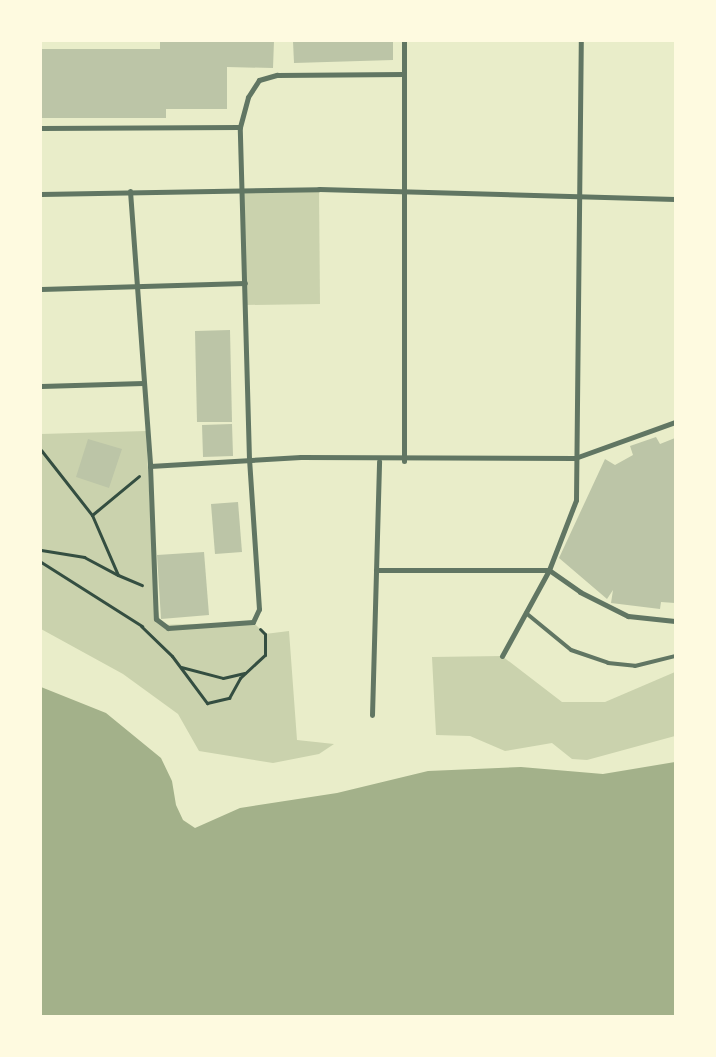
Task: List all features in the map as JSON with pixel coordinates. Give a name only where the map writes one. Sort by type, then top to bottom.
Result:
[{"type":"street","points":[[404,41],[404,461]]},
{"type":"street","points":[[502,656],[549,570],[576,500],[577,197],[581,41]]},
{"type":"street","points":[[130,191],[150,466],[156,619],[161,625],[253,622],[260,609],[249,459],[244,190],[240,128],[248,97],[259,80],[277,75],[404,74]]},
{"type":"street","points":[[41,128],[240,128]]},
{"type":"street","points":[[41,194],[130,191],[403,190],[675,199]]},
{"type":"street","points":[[41,289],[245,283]]},
{"type":"street","points":[[41,386],[143,383]]},
{"type":"street","points":[[150,466],[249,459],[404,461],[576,458],[675,422]]},
{"type":"street","points":[[372,715],[379,461]]},
{"type":"street","points":[[376,570],[549,570],[580,592],[628,616],[675,621]]},
{"type":"lane","points":[[526,613],[571,650],[608,663],[635,666],[675,656]]},
{"type":"path","points":[[41,450],[92,515],[118,575]]},
{"type":"path","points":[[92,515],[150,466]]},
{"type":"path","points":[[41,550],[84,557],[118,575],[154,590]]},
{"type":"path","points":[[41,562],[140,626],[180,666],[207,703],[229,698],[245,673],[265,655],[264,634],[253,622]]},
{"type":"path","points":[[140,626],[161,625]]},
{"type":"path","points":[[180,666],[198,675],[223,678],[245,673]]},
{"type":"shaded area","points":[[319,189],[320,304],[246,305],[244,190]]},
{"type":"shaded area","points":[[146,431],[154,590],[161,625],[253,622],[265,634],[289,631],[297,740],[334,744],[319,754],[273,763],[199,751],[178,714],[123,674],[41,629],[41,434]]},
{"type":"shaded area","points":[[502,656],[562,702],[605,702],[675,672],[675,736],[587,760],[572,759],[552,743],[505,751],[470,736],[436,735],[432,657]]},
{"type":"shaded area","points":[[41,687],[106,713],[161,758],[172,781],[176,805],[183,820],[195,828],[240,808],[337,793],[428,771],[521,767],[603,774],[675,762],[675,1016],[41,1016]]},
{"type":"building","points":[[160,41],[274,41],[273,68],[227,67],[227,109],[166,109],[166,118],[41,118],[41,49],[160,49]]},
{"type":"building","points":[[293,41],[393,41],[393,60],[294,63]]},
{"type":"building","points":[[230,330],[232,422],[197,422],[195,331]]},
{"type":"building","points":[[232,424],[233,456],[203,457],[202,425]]},
{"type":"building","points":[[656,437],[660,444],[675,438],[675,603],[661,602],[660,609],[611,603],[613,590],[607,599],[559,558],[605,459],[615,465],[633,455],[630,446]]},
{"type":"building","points":[[88,439],[122,449],[109,488],[76,477]]},
{"type":"building","points":[[238,502],[242,552],[215,554],[211,504]]},
{"type":"building","points":[[204,552],[209,615],[161,619],[157,555]]}]
